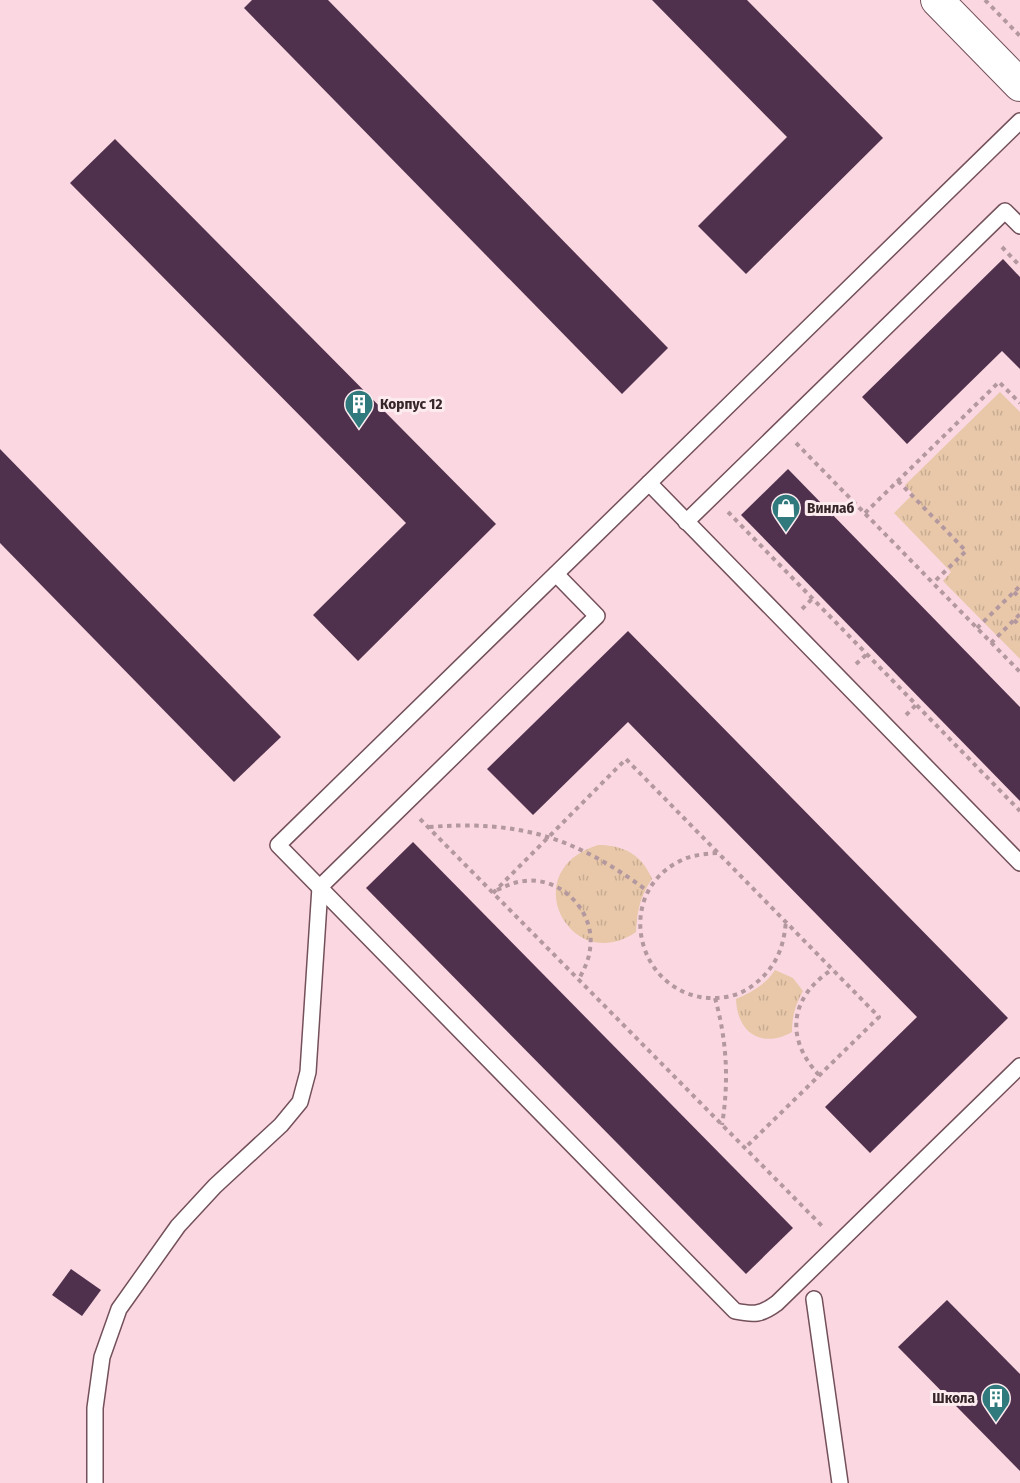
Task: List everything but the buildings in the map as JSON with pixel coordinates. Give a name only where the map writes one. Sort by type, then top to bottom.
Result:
[{"type":"street","points":[[937,0],[1020,85]]},
{"type":"lane","points":[[1020,121],[278,845],[735,1311],[750,1314],[765,1312],[777,1303],[1020,1066]]},
{"type":"lane","points":[[687,522],[1005,211],[1020,226]]},
{"type":"lane","points":[[649,483],[1020,863]]},
{"type":"lane","points":[[94,1483],[95,1408],[102,1357],[118,1309],[178,1226],[215,1186],[281,1125],[300,1102],[308,1072],[320,887],[597,616],[556,573]]},
{"type":"lane","points":[[814,1299],[840,1483]]},
{"type":"path","points":[[985,0],[1020,36]]},
{"type":"path","points":[[1002,247],[1020,266]]},
{"type":"path","points":[[865,513],[999,382],[1020,404]]},
{"type":"path","points":[[782,428],[1020,672]]},
{"type":"path","points":[[898,481],[966,551],[933,583]]},
{"type":"path","points":[[713,496],[1020,812]]},
{"type":"path","points":[[977,628],[1020,586]]},
{"type":"path","points":[[1014,592],[1020,597]]},
{"type":"path","points":[[991,643],[1020,614]]},
{"type":"path","points":[[1014,620],[1020,626]]},
{"type":"path","points":[[493,893],[626,759],[786,920],[879,1017],[745,1148]]},
{"type":"path","points":[[405,804],[838,1243]]},
{"type":"path","points":[[429,827],[468,824],[508,827],[548,836],[584,850],[618,868],[649,891]]},
{"type":"path","points":[[717,853],[697,855],[678,862],[661,874],[649,891],[641,911],[640,932],[645,952],[655,970],[670,985],[688,994],[716,998],[729,997],[748,989],[765,976],[777,960],[784,940],[786,920]]},
{"type":"path","points":[[493,893],[508,885],[525,881],[543,882],[559,888],[573,899],[584,913],[590,929],[591,947],[587,964],[579,979]]},
{"type":"path","points":[[819,1075],[808,1064],[800,1050],[796,1034],[796,1018],[800,1003],[808,989],[833,969]]},
{"type":"path","points":[[716,998],[722,1023],[727,1074],[722,1125]]},
{"type":"green space","points":[[1000,392],[1020,412],[1020,659],[943,581],[951,572],[894,513],[913,494],[905,485]]},
{"type":"green space","points":[[598,845],[616,847],[631,853],[643,864],[652,879],[640,904],[636,932],[612,942],[591,941],[573,931],[561,915],[556,896],[559,876],[573,858]]},
{"type":"green space","points":[[775,970],[793,978],[803,991],[795,1011],[792,1032],[771,1039],[761,1038],[746,1029],[737,1011],[736,999],[758,988]]},
{"type":"place","name":"Корпус 12","points":[[359,430]]},
{"type":"place","name":"Винлаб","points":[[786,534]]},
{"type":"place","name":"Школа","points":[[996,1424]]}]
